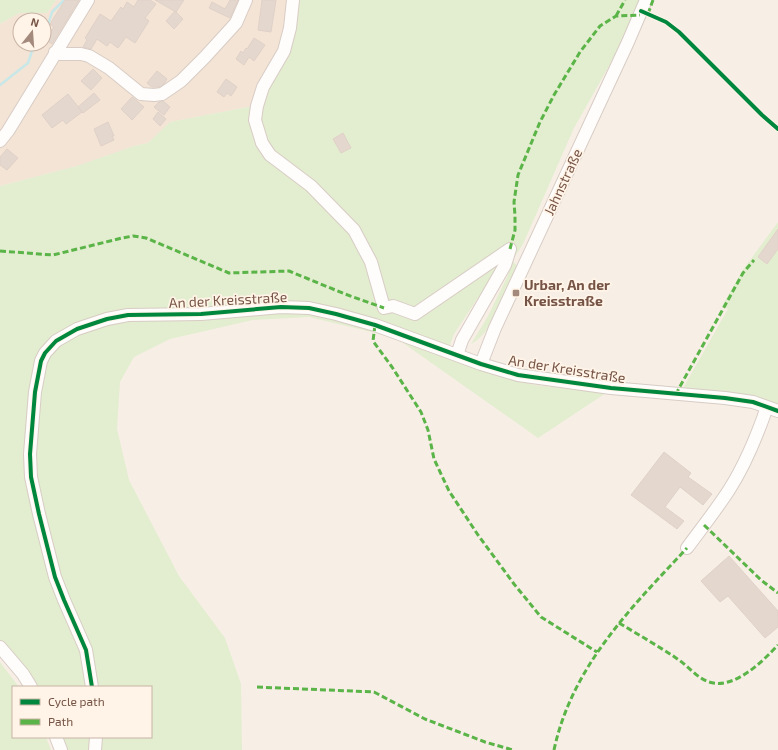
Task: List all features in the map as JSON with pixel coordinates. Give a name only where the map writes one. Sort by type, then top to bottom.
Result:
[{"type":"street","points":[[0,141],[8,131],[88,0]]},
{"type":"street","points":[[56,52],[61,54],[81,54],[89,56],[109,68],[141,94],[162,94],[186,76],[236,23],[246,0]]},
{"type":"street","points":[[293,0],[290,28],[284,50],[263,87],[256,106],[255,120],[262,143],[270,155],[311,186],[354,230],[371,262],[384,308],[394,306],[415,314],[510,249],[505,265],[462,340],[457,355]]},
{"type":"street","name":"Jahnstraße","points":[[481,364],[495,328],[628,42],[646,0]]},
{"type":"street","name":"An der Kreisstraße","points":[[92,686],[86,650],[55,577],[31,477],[31,437],[38,371],[41,361],[45,353],[56,341],[76,329],[107,319],[128,315],[201,314],[281,307],[309,308],[375,325],[481,364],[518,375],[611,388],[725,398],[753,402],[772,409]]},
{"type":"street","points":[[687,548],[729,490],[740,472],[759,431],[772,409]]},
{"type":"street","points":[[0,648],[23,674],[30,686]]},
{"type":"street","points":[[56,738],[61,750]]},
{"type":"street","points":[[95,750],[96,738]]},
{"type":"shaded area","points":[[56,0],[289,0],[286,27],[279,49],[253,106],[170,122],[148,143],[134,146],[77,166],[0,186],[0,24],[12,17],[12,52],[52,52],[52,12],[48,12]]},
{"type":"green space","points":[[0,0],[56,0],[48,12],[12,12],[12,17],[0,24]]},
{"type":"green space","points":[[289,0],[640,0],[627,34],[574,128],[523,244],[512,261],[520,268],[499,310],[486,331],[471,344],[488,316],[508,275],[511,261],[501,263],[454,334],[445,358],[535,385],[606,393],[538,438],[396,338],[309,317],[253,320],[170,339],[134,357],[120,382],[117,429],[129,480],[179,576],[225,638],[241,684],[242,750],[66,750],[61,738],[152,738],[152,686],[37,686],[31,676],[0,642],[0,186],[77,166],[134,146],[148,143],[170,122],[253,106],[279,49],[286,27]]},
{"type":"green space","points":[[778,222],[778,408],[682,390],[728,309],[722,306],[742,271]]},
{"type":"green space","points":[[0,662],[18,686],[12,686],[12,738],[46,738],[51,750],[0,750]]},
{"type":"building","points":[[65,0],[79,0],[52,44],[52,30],[54,27],[52,26],[52,21]]},
{"type":"building","points":[[138,0],[150,0],[156,4],[145,18],[149,21],[135,43],[126,37],[118,48],[110,42],[107,46],[97,39],[91,49],[83,47],[87,40],[85,38],[100,14],[111,21],[121,7],[123,9],[127,2],[134,7]]},
{"type":"building","points":[[155,0],[184,0],[176,12]]},
{"type":"building","points":[[230,0],[238,0],[230,18],[209,8],[212,2],[225,9]]},
{"type":"building","points":[[262,0],[276,0],[271,32],[258,30]]},
{"type":"building","points":[[175,11],[183,19],[174,29],[166,21]]},
{"type":"building","points":[[254,38],[265,45],[254,61],[249,57],[244,65],[236,59],[241,51],[243,53],[246,48],[247,49]]},
{"type":"building","points":[[93,69],[102,78],[91,90],[81,81]]},
{"type":"building","points":[[157,71],[167,79],[164,84],[159,87],[152,87],[147,83]]},
{"type":"building","points":[[226,79],[237,87],[231,96],[227,93],[224,97],[217,92]]},
{"type":"building","points":[[94,93],[100,100],[83,113],[78,107]]},
{"type":"building","points":[[68,94],[82,112],[66,124],[63,120],[52,128],[42,115]]},
{"type":"building","points":[[132,97],[144,107],[132,120],[121,109]]},
{"type":"building","points":[[163,101],[170,107],[164,115],[154,107],[159,102]]},
{"type":"building","points":[[158,112],[166,119],[160,126],[153,119]]},
{"type":"building","points":[[108,122],[114,136],[112,136],[114,140],[101,146],[94,129]]},
{"type":"building","points":[[343,133],[351,148],[341,153],[333,139]]},
{"type":"building","points":[[7,149],[18,158],[7,170],[0,165],[0,157]]},
{"type":"building","points":[[778,229],[778,249],[767,264],[758,257]]},
{"type":"building","points":[[664,452],[691,473],[688,477],[712,494],[703,505],[680,487],[665,507],[684,521],[677,529],[631,495]]},
{"type":"building","points":[[729,556],[778,611],[778,627],[765,638],[728,596],[720,602],[701,581]]},
{"type":"waterway","points":[[52,12],[64,0]]},
{"type":"waterway","points":[[0,85],[28,63],[32,52]]},
{"type":"marked path","points":[[616,16],[625,0]]},
{"type":"marked path","points":[[648,14],[653,0]]},
{"type":"marked path","points":[[510,249],[515,230],[514,202],[518,175],[540,122],[554,95],[580,52],[600,26],[616,16],[640,15]]},
{"type":"marked path","points":[[0,251],[53,255],[133,236],[146,238],[229,273],[289,271],[384,308]]},
{"type":"marked path","points":[[678,395],[678,390],[743,273],[754,260]]},
{"type":"marked path","points":[[375,325],[373,341],[421,412],[428,430],[434,459],[449,491],[478,535],[514,584],[541,617],[597,652]]},
{"type":"marked path","points":[[704,525],[761,580],[778,593]]},
{"type":"marked path","points":[[554,750],[574,691],[589,665],[625,616],[687,548]]},
{"type":"marked path","points":[[619,623],[679,660],[701,678],[709,682],[728,682],[738,678],[756,666],[778,645]]},
{"type":"marked path","points":[[257,687],[374,692],[425,719],[485,742],[513,750]]},
{"type":"cycle path","points":[[641,11],[666,22],[679,32],[778,129]]},
{"type":"cycle path","points":[[92,686],[86,650],[55,577],[31,477],[30,454],[35,392],[41,361],[45,353],[56,341],[77,329],[107,319],[128,315],[201,314],[281,307],[309,308],[375,325],[481,364],[518,375],[611,388],[725,398],[753,402],[778,411]]},
{"type":"place","name":"Urbar, An der Kreisstraße","points":[[516,293]]}]
